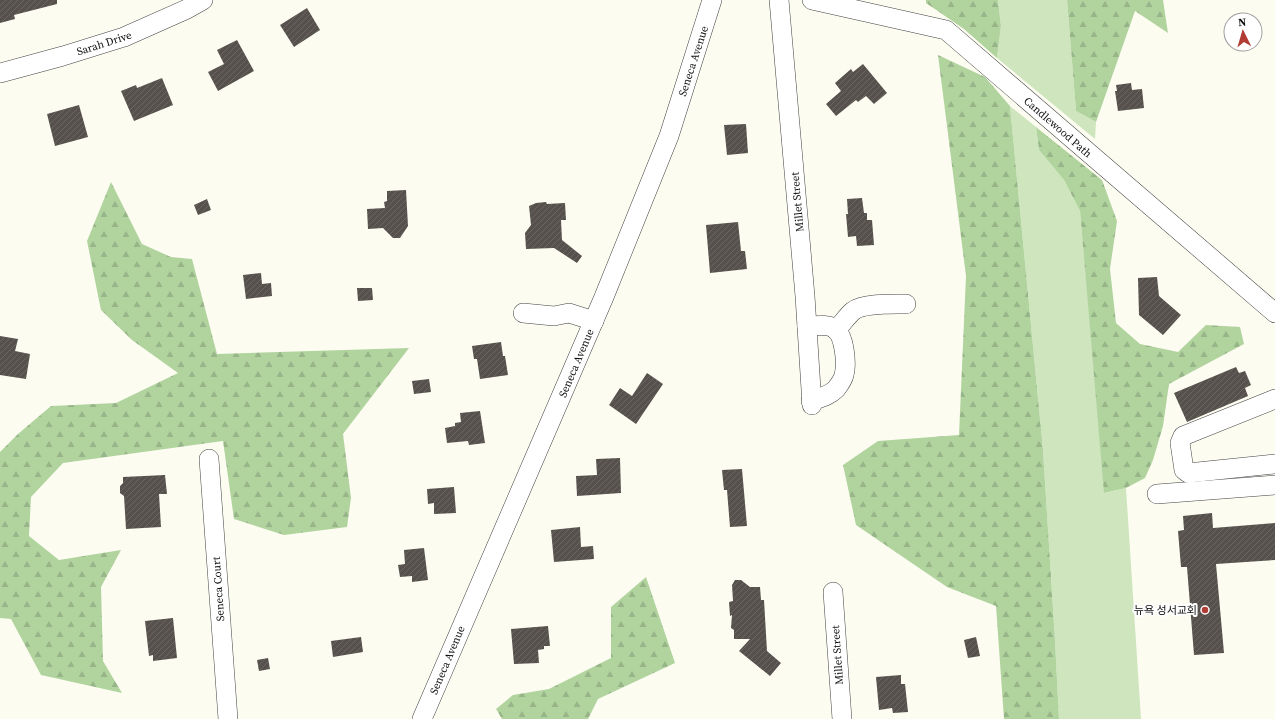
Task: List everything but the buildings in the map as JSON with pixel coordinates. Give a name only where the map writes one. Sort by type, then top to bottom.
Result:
[{"type":"street","name":"Sarah Drive","points":[[0,73],[124,37],[187,9],[203,0]]},
{"type":"street","name":"Seneca Avenue","points":[[422,719],[594,321],[669,136],[712,0]]},
{"type":"street","name":"Millet Street","points":[[779,0],[807,326],[811,403],[827,396],[836,389],[845,374],[844,345],[841,336],[836,330]]},
{"type":"street","name":"Candlewood Path","points":[[812,0],[946,30],[1275,314]]},
{"type":"street","points":[[807,326],[830,326],[836,330],[858,308],[906,304]]},
{"type":"street","points":[[523,313],[554,316],[569,313],[594,321]]},
{"type":"street","points":[[1275,399],[1183,436],[1180,443],[1184,470],[1188,473],[1275,464]]},
{"type":"street","name":"Seneca Court","points":[[209,459],[228,719]]},
{"type":"street","points":[[1157,494],[1275,485]]},
{"type":"street","name":"Millet Street","points":[[833,592],[842,719]]},
{"type":"green space","points":[[926,0],[998,0],[1001,26],[997,58],[964,29],[926,3]]},
{"type":"green space","points":[[998,0],[1067,0],[1076,111],[1096,122],[1095,139],[997,58],[1001,26]]},
{"type":"green space","points":[[1067,0],[1163,0],[1168,33],[1135,11],[1096,122],[1076,111]]},
{"type":"green space","points":[[938,55],[985,77],[1010,106],[1043,450],[1059,719],[1004,719],[996,606],[947,587],[856,525],[843,465],[878,441],[959,435],[966,276]]},
{"type":"green space","points":[[1010,106],[1036,127],[1039,150],[1064,180],[1080,211],[1105,493],[1126,488],[1141,719],[1059,719],[1043,450]]},
{"type":"green space","points":[[1036,127],[1102,180],[1117,221],[1110,269],[1116,323],[1140,344],[1178,352],[1206,325],[1240,327],[1244,344],[1169,384],[1163,426],[1153,460],[1145,478],[1126,488],[1104,493],[1080,211],[1064,180],[1039,150]]},
{"type":"green space","points":[[111,182],[142,244],[171,257],[192,259],[217,354],[409,348],[343,434],[351,498],[347,527],[284,535],[234,519],[223,441],[63,463],[31,497],[29,536],[59,560],[121,550],[101,587],[103,661],[122,693],[41,675],[11,619],[0,618],[0,452],[18,434],[51,406],[116,403],[178,373],[132,340],[101,310],[87,241]]},
{"type":"green space","points":[[646,577],[675,663],[598,699],[588,719],[502,719],[496,709],[513,695],[549,689],[611,658],[611,607]]},
{"type":"place","name":"뉴욕 성서교회","points":[[1205,610]]}]
